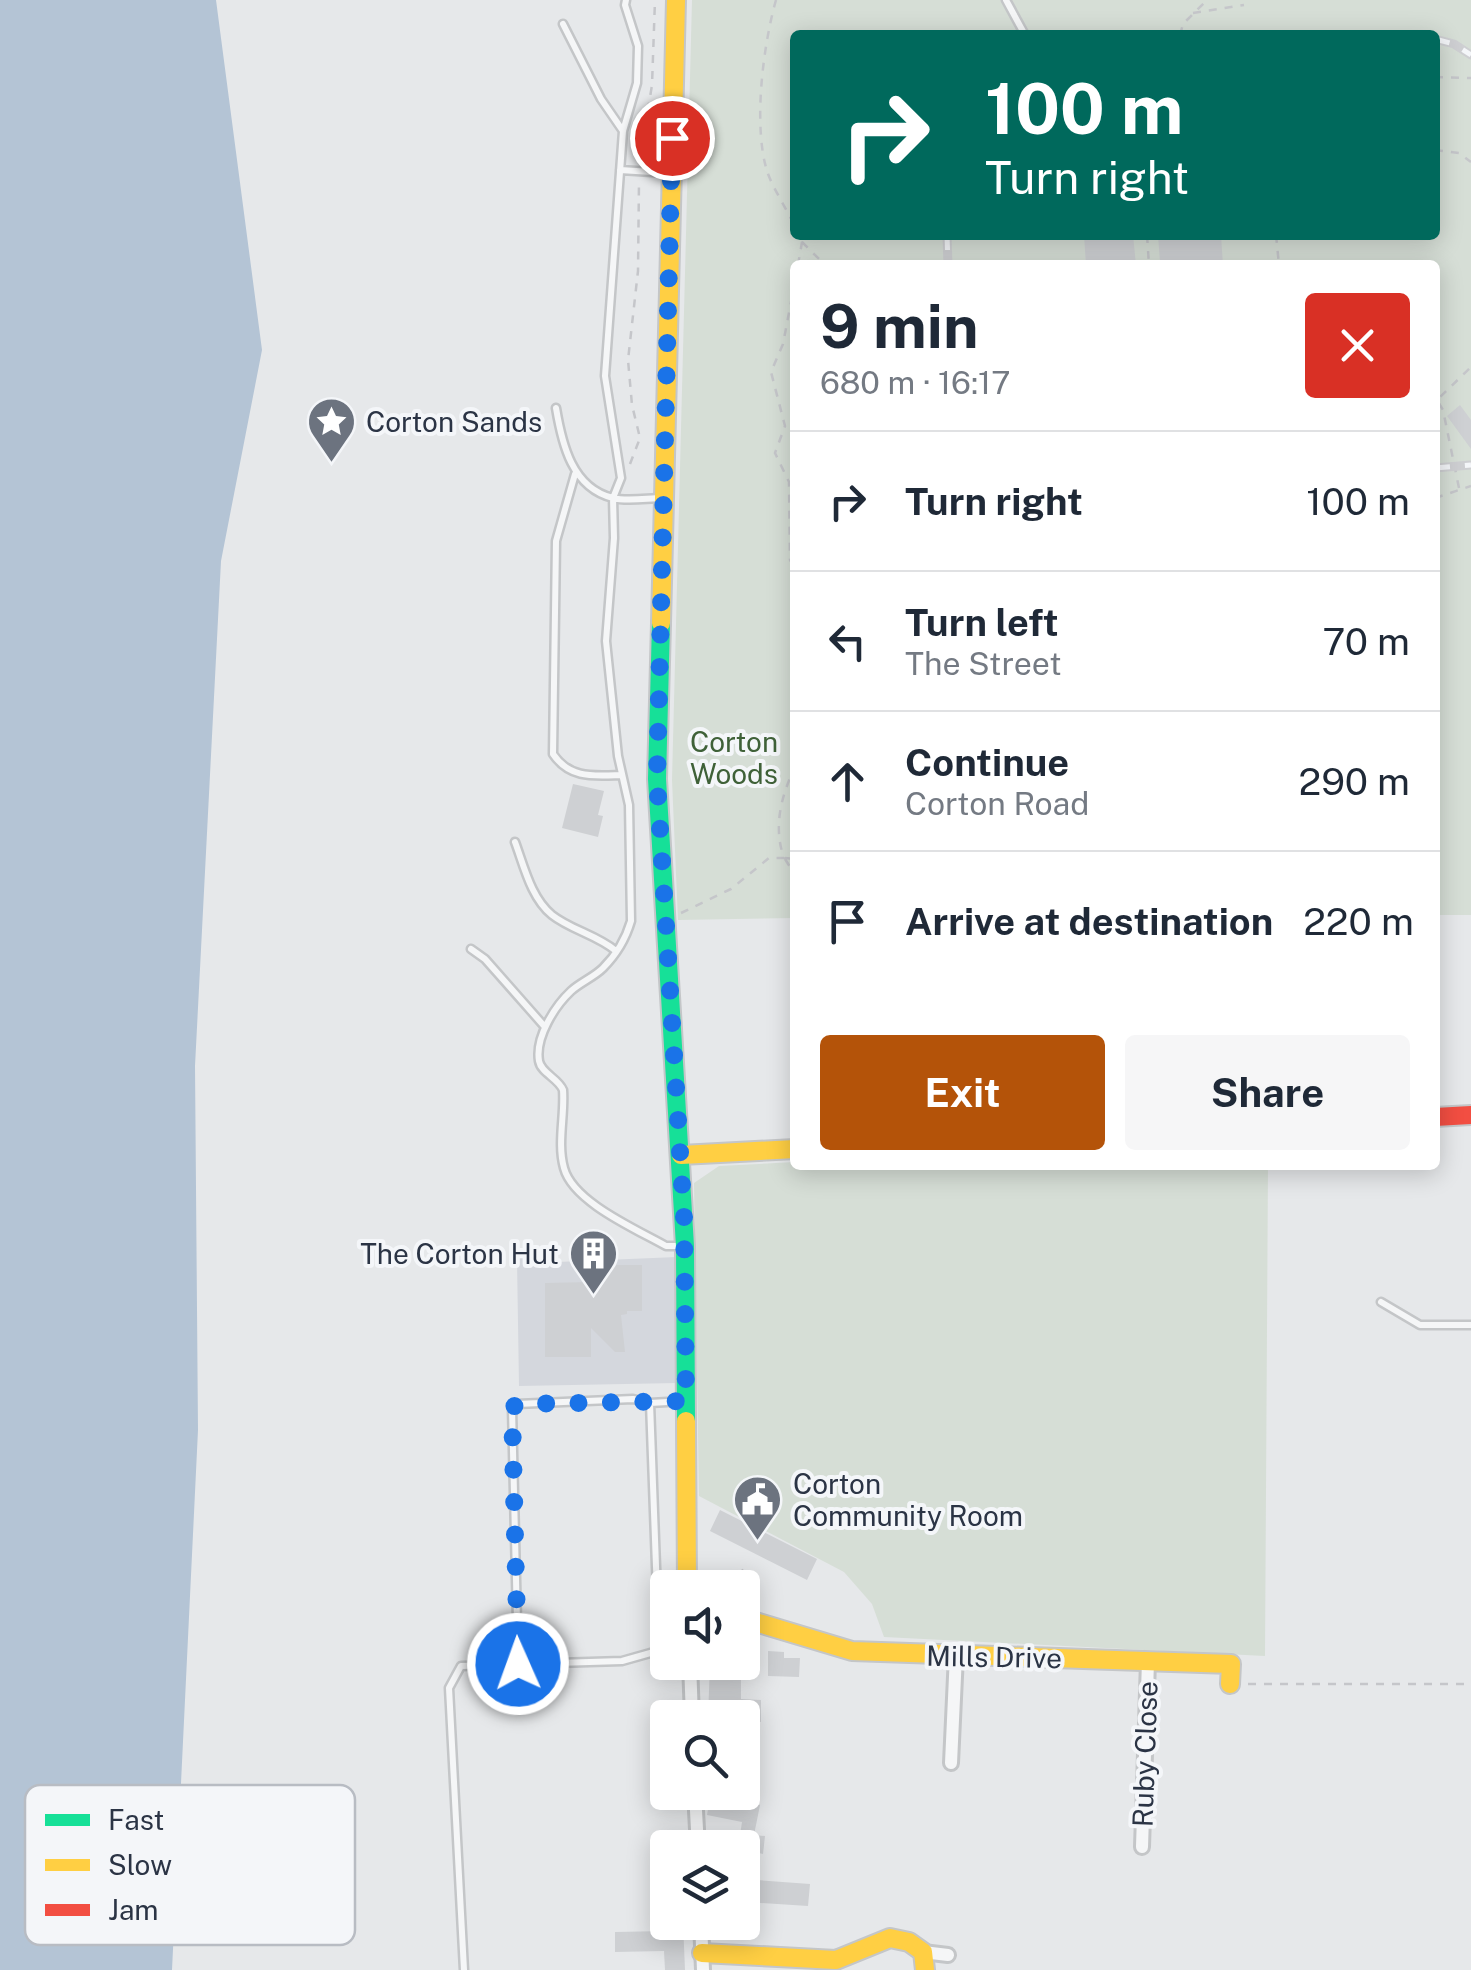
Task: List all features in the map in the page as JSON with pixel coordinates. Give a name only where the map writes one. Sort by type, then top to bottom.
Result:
[{"type":"main road","points":[[676,0],[657,779],[685,1246],[687,1570]]},
{"type":"main road","points":[[1440,1117],[1471,1115]]},
{"type":"main road","points":[[680,1155],[790,1149]]},
{"type":"main road","name":"Mills Drive","points":[[760,1624],[852,1651],[1231,1664],[1230,1684]]},
{"type":"main road","points":[[702,1962],[836,1960],[890,1938],[909,1942],[924,1961]]},
{"type":"street","points":[[951,1762],[956,1656]]},
{"type":"street","name":"Ruby Close","points":[[1142,1847],[1148,1661]]},
{"type":"street","points":[[924,1961],[948,1955]]},
{"type":"lane","points":[[626,0],[624,6],[638,46],[638,83],[623,131],[605,376],[621,478],[614,498],[606,641],[621,776],[629,805],[631,921],[602,970],[570,992],[545,1027],[539,1060],[563,1090],[563,1166],[570,1183],[583,1197],[666,1246],[685,1246]]},
{"type":"lane","points":[[1006,0],[1022,30]]},
{"type":"lane","points":[[563,24],[601,99],[623,131]]},
{"type":"lane","points":[[620,170],[672,173]]},
{"type":"lane","points":[[556,408],[561,437],[576,474],[614,498],[664,498]]},
{"type":"lane","points":[[576,474],[556,541],[553,754],[573,774],[621,776]]},
{"type":"lane","points":[[516,842],[534,893],[552,914],[605,941],[616,951]]},
{"type":"lane","points":[[471,949],[485,959],[545,1027]]},
{"type":"lane","points":[[1381,1302],[1420,1325],[1471,1325]]},
{"type":"lane","points":[[518,1664],[512,1408],[517,1404],[633,1399],[650,1403],[686,1401]]},
{"type":"lane","points":[[650,1403],[659,1570]]},
{"type":"lane","points":[[464,1970],[449,1688],[461,1666],[622,1661],[650,1652]]},
{"type":"path","points":[[621,478],[637,454],[640,438],[628,360],[638,271],[638,171],[650,100],[655,0]]},
{"type":"path","points":[[776,0],[760,116],[768,172],[790,217]]},
{"type":"path","points":[[1181,30],[1207,0]]},
{"type":"path","points":[[1193,12],[1244,5]]},
{"type":"path","points":[[1440,77],[1471,78]]},
{"type":"path","points":[[1440,151],[1459,153],[1471,162]]},
{"type":"path","points":[[799,260],[802,242]]},
{"type":"path","points":[[802,242],[820,260]]},
{"type":"path","points":[[790,310],[784,344],[771,372],[785,426],[775,453],[789,482],[790,560]]},
{"type":"path","points":[[1440,395],[1471,367]]},
{"type":"path","points":[[1440,405],[1459,488]]},
{"type":"path","points":[[1440,496],[1471,486]]},
{"type":"path","points":[[790,778],[783,792],[778,831],[790,867]]},
{"type":"path","points":[[664,925],[731,889],[769,858],[790,859]]},
{"type":"path","points":[[743,1570],[746,1566]]},
{"type":"path","points":[[1230,1684],[1471,1684]]},
{"type":"shaded area","points":[[524,1253],[533,1263],[677,1257],[678,1383],[519,1386],[517,1260]]},
{"type":"green space","name":"Corton Woods","points":[[692,0],[1471,0],[1471,915],[1440,915],[1440,260],[790,260],[790,918],[678,920],[672,780]]},
{"type":"green space","points":[[790,1162],[790,1170],[1268,1170],[1265,1656],[884,1637],[872,1604],[844,1572],[699,1496],[694,1183],[719,1166]]},
{"type":"water","points":[[0,0],[216,0],[262,350],[221,561],[195,1066],[198,1430],[181,1785],[25,1785],[25,1945],[173,1945],[172,1970],[0,1970]]},
{"type":"building","points":[[1084,240],[1134,240],[1136,260],[1086,260]]},
{"type":"building","points":[[1158,240],[1221,240],[1223,260],[1160,260]]},
{"type":"building","points":[[1460,405],[1471,420],[1471,449],[1447,416]]},
{"type":"building","points":[[573,784],[604,791],[598,837],[562,828]]},
{"type":"building","name":"The Corton Hut","points":[[591,1265],[642,1265],[642,1311],[621,1315],[625,1352],[615,1352],[591,1328],[591,1357],[545,1357],[545,1283],[591,1282]]},
{"type":"building","name":"Corton Community Room","points":[[720,1510],[817,1559],[807,1580],[710,1531]]},
{"type":"building","points":[[768,1651],[784,1652],[784,1658],[800,1658],[799,1677],[768,1676]]},
{"type":"building","points":[[709,1680],[741,1680],[741,1699],[761,1700],[761,1722],[760,1700],[709,1700]]},
{"type":"building","points":[[708,1810],[759,1810],[755,1830],[741,1830],[742,1822],[707,1815]]},
{"type":"building","points":[[760,1836],[765,1836],[763,1854],[760,1853]]},
{"type":"building","points":[[760,1880],[810,1884],[808,1906],[760,1903]]},
{"type":"building","points":[[650,1931],[650,1940],[684,1940],[685,1970],[665,1970],[664,1951],[615,1952],[615,1932]]},
{"type":"railway","points":[[1440,40],[1471,55]]},
{"type":"railway","points":[[947,240],[948,260]]},
{"type":"railway","points":[[1440,468],[1471,465]]},
{"type":"traffic: fast","points":[[661,623],[657,779],[685,1246],[686,1421]]},
{"type":"traffic: slow","points":[[661,623],[676,0]]},
{"type":"traffic: slow","points":[[681,1155],[790,1149]]},
{"type":"traffic: slow","points":[[686,1421],[687,1570]]},
{"type":"traffic: slow","points":[[760,1623],[852,1651],[1231,1664],[1230,1684]]},
{"type":"traffic: slow","points":[[702,1953],[836,1960],[890,1938],[909,1942],[923,1952],[925,1970]]},
{"type":"traffic: jam","points":[[1440,1117],[1471,1115]]},
{"type":"place","name":"Corton Sands","points":[[331,464]]},
{"type":"place","name":"The Corton Hut","points":[[594,1296]]},
{"type":"place","name":"Corton Community Room","points":[[758,1542]]},
{"type":"route","points":[[518,1664],[512,1408],[517,1404],[633,1399],[650,1403],[686,1401],[684,1216],[657,779],[672,138]]}]
